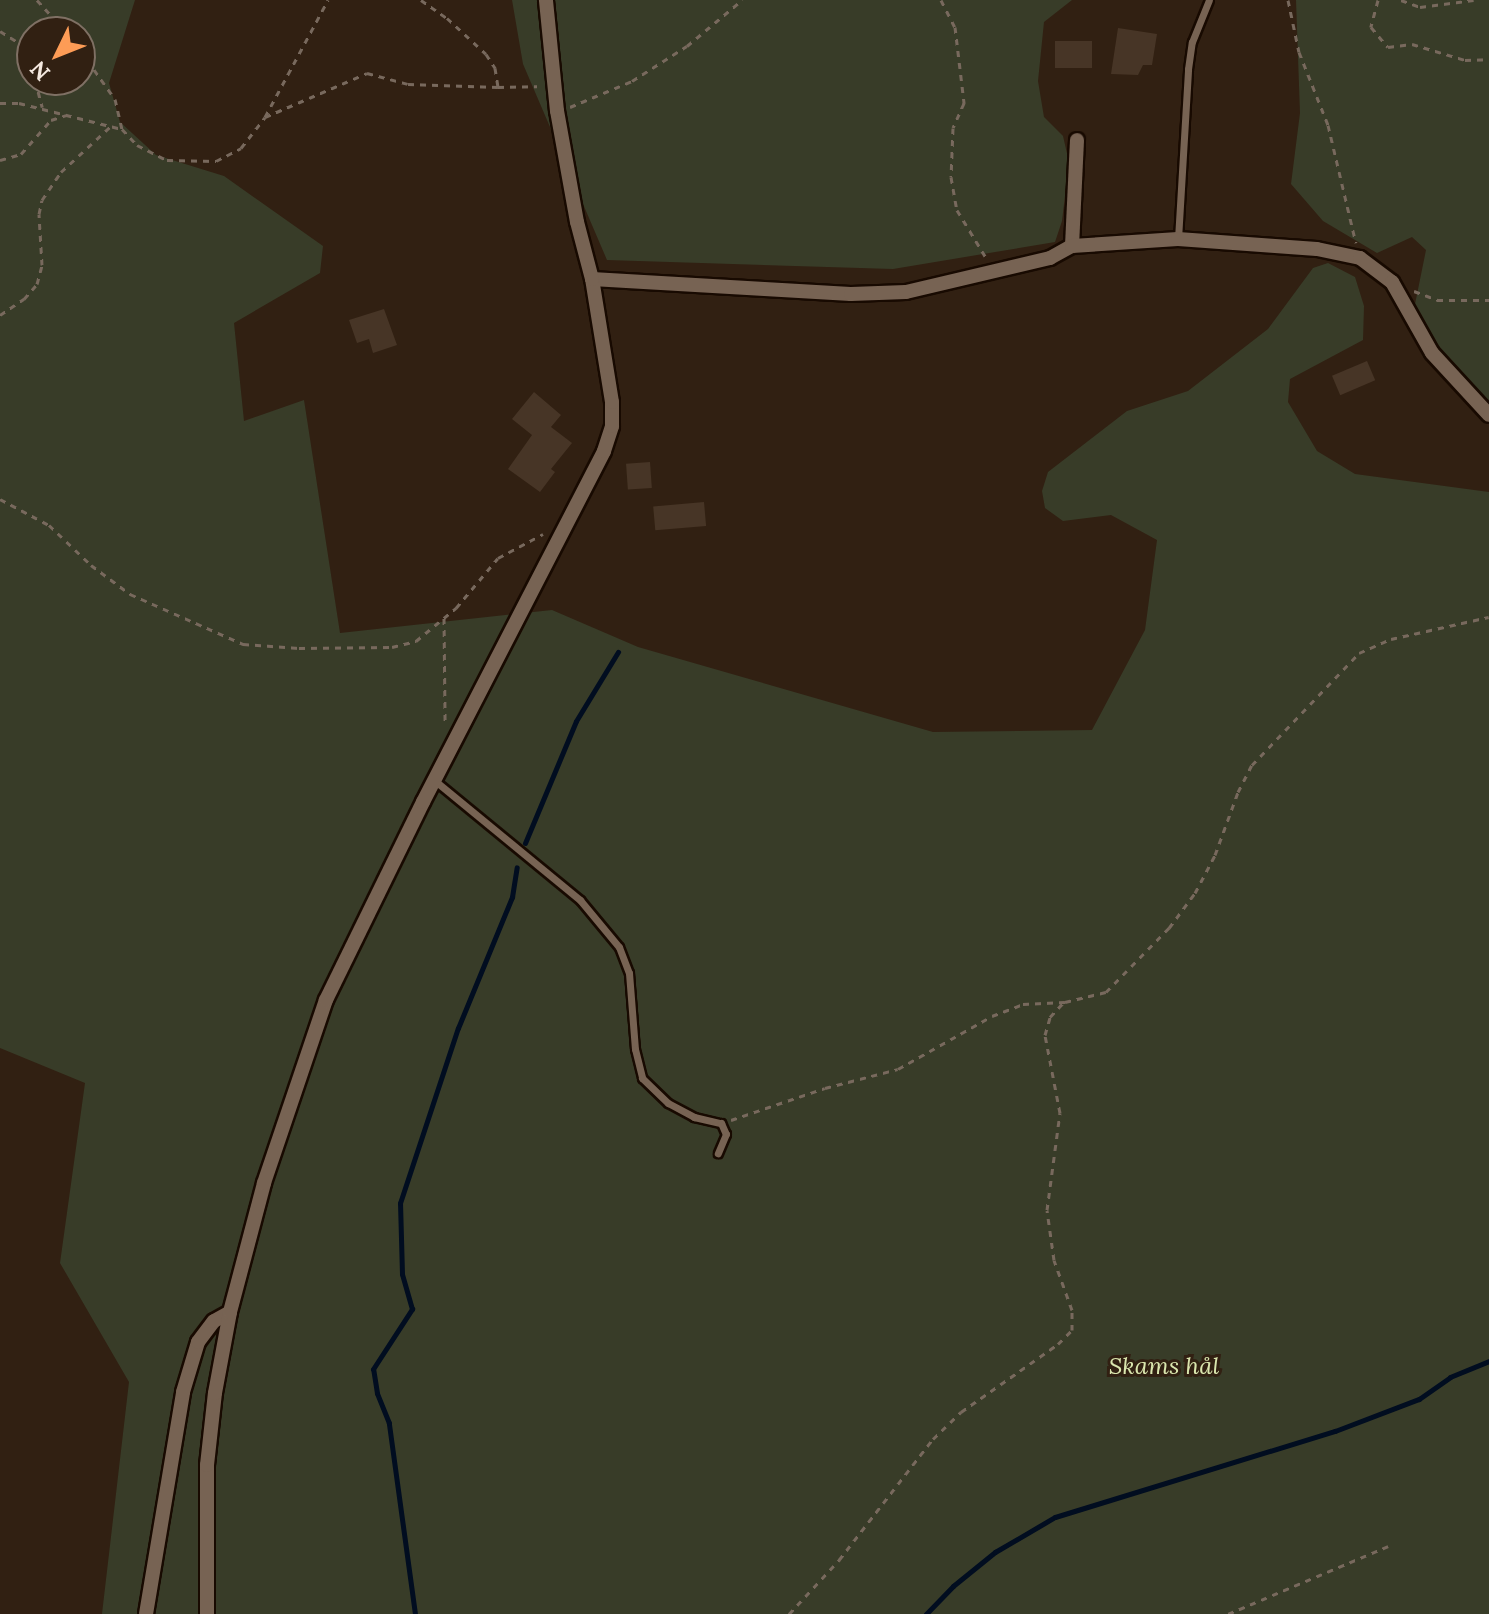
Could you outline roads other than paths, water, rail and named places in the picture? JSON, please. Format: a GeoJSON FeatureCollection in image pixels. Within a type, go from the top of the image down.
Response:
{"type":"FeatureCollection","features":[{"type":"Feature","properties":{"kind":"street"},"geometry":{"type":"LineString","coordinates":[[207,1614],[207,1465],[215,1393],[230,1312],[264,1183],[326,1000],[434,780],[604,451],[612,426],[612,402],[592,279],[577,222],[557,111],[546,0]]}},
{"type":"Feature","properties":{"kind":"street"},"geometry":{"type":"LineString","coordinates":[[1072,246],[1077,140]]}},
{"type":"Feature","properties":{"kind":"street"},"geometry":{"type":"LineString","coordinates":[[592,279],[851,294],[906,292],[1050,258],[1072,246],[1178,239],[1263,242],[1360,258],[1392,282],[1432,353],[1489,415]]}},
{"type":"Feature","properties":{"kind":"street"},"geometry":{"type":"LineString","coordinates":[[146,1614],[183,1392],[198,1342],[214,1321],[230,1312]]}},
{"type":"Feature","properties":{"kind":"lane"},"geometry":{"type":"LineString","coordinates":[[1178,239],[1188,69],[1192,42],[1209,0]]}},
{"type":"Feature","properties":{"kind":"lane"},"geometry":{"type":"LineString","coordinates":[[434,780],[580,900],[619,947],[629,973],[635,1049],[642,1078],[668,1103],[694,1117],[721,1123],[726,1134],[718,1153]]}},
{"type":"Feature","properties":{"kind":"waterway"},"geometry":{"type":"LineString","coordinates":[[525,843],[576,721],[618,652]]}},
{"type":"Feature","properties":{"kind":"waterway"},"geometry":{"type":"LineString","coordinates":[[415,1614],[389,1423],[377,1393],[373,1369],[412,1309],[402,1274],[400,1203],[458,1028],[512,897],[517,867]]}},
{"type":"Feature","properties":{"kind":"waterway"},"geometry":{"type":"LineString","coordinates":[[926,1614],[953,1586],[995,1552],[1055,1517],[1335,1431],[1419,1399],[1450,1377],[1489,1361]]}},
{"type":"Feature","properties":{"kind":"park label","name":"Skams hål"},"geometry":{"type":"Point","coordinates":[1164,1366]}}]}
